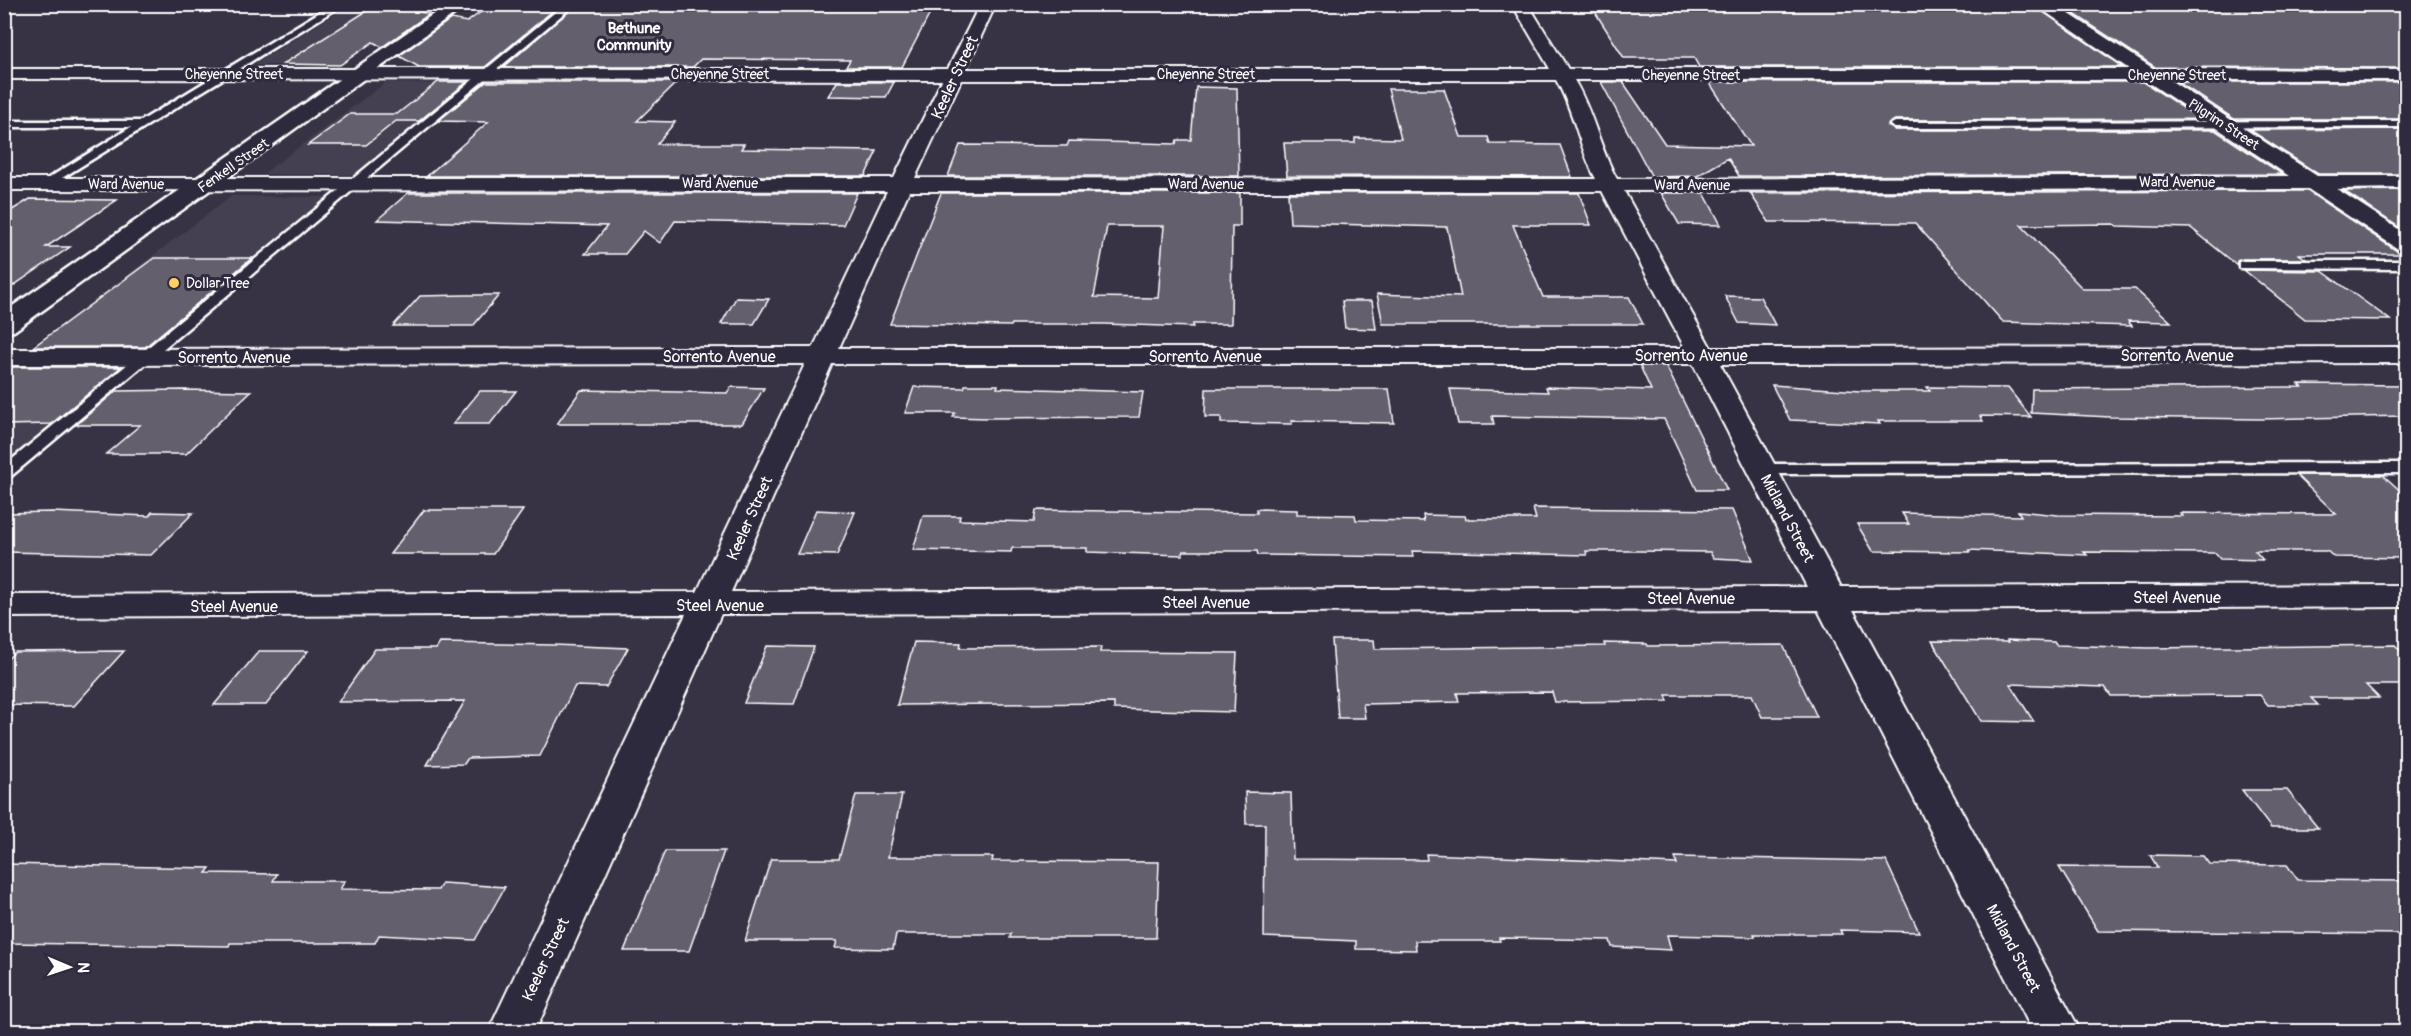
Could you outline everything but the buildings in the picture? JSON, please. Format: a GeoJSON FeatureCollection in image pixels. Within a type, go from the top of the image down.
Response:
{"type":"FeatureCollection","features":[{"type":"Feature","properties":{"kind":"street","name":"Fenkell Street"},"geometry":{"type":"LineString","coordinates":[[4,325],[460,4]]}},
{"type":"Feature","properties":{"kind":"street","name":"Keeler Street"},"geometry":{"type":"LineString","coordinates":[[511,1032],[902,183],[988,4]]}},
{"type":"Feature","properties":{"kind":"street","name":"Midland Street"},"geometry":{"type":"LineString","coordinates":[[1520,4],[1578,102],[1593,154],[1702,355],[2058,1032]]}},
{"type":"Feature","properties":{"kind":"street","name":"Pilgrim Street"},"geometry":{"type":"LineString","coordinates":[[2042,4],[2406,244]]}},
{"type":"Feature","properties":{"kind":"street","name":"Cheyenne Street"},"geometry":{"type":"LineString","coordinates":[[4,74],[2406,75]]}},
{"type":"Feature","properties":{"kind":"street","name":"Ward Avenue"},"geometry":{"type":"LineString","coordinates":[[4,184],[1611,185],[2406,182]]}},
{"type":"Feature","properties":{"kind":"street","name":"Sorrento Avenue"},"geometry":{"type":"LineString","coordinates":[[4,357],[2406,355]]}},
{"type":"Feature","properties":{"kind":"street","name":"Steel Avenue"},"geometry":{"type":"LineString","coordinates":[[4,606],[709,605],[1829,597],[2406,596]]}},
{"type":"Feature","properties":{"kind":"lane"},"geometry":{"type":"LineString","coordinates":[[45,184],[340,4]]}},
{"type":"Feature","properties":{"kind":"lane"},"geometry":{"type":"LineString","coordinates":[[4,474],[359,183],[571,4]]}},
{"type":"Feature","properties":{"kind":"lane"},"geometry":{"type":"LineString","coordinates":[[4,124],[143,124]]}},
{"type":"Feature","properties":{"kind":"lane"},"geometry":{"type":"LineString","coordinates":[[1895,125],[2406,124]]}},
{"type":"Feature","properties":{"kind":"lane"},"geometry":{"type":"LineString","coordinates":[[2243,265],[2406,265]]}},
{"type":"Feature","properties":{"kind":"lane"},"geometry":{"type":"LineString","coordinates":[[1762,469],[2406,468]]}},
{"type":"Feature","properties":{"kind":"shaded area"},"geometry":{"type":"Polygon","coordinates":[[[350,5],[431,5],[342,65],[253,65],[350,5]]]}},
{"type":"Feature","properties":{"kind":"shaded area"},"geometry":{"type":"Polygon","coordinates":[[[385,83],[468,84],[358,175],[263,174],[385,83]]]}},
{"type":"Feature","properties":{"kind":"shaded area"},"geometry":{"type":"Polygon","coordinates":[[[232,196],[334,197],[159,343],[37,343],[232,196]]]}},
{"type":"Feature","properties":{"kind":"shaded area"},"geometry":{"type":"Polygon","coordinates":[[[5,378],[107,378],[5,462],[5,378]]]}},
{"type":"Feature","properties":{"kind":"place","name":"Dollar Tree"},"geometry":{"type":"Point","coordinates":[174,283]}},
{"type":"Feature","properties":{"kind":"district","name":"Bethune Community"},"geometry":{"type":"Point","coordinates":[634,36]}}]}
